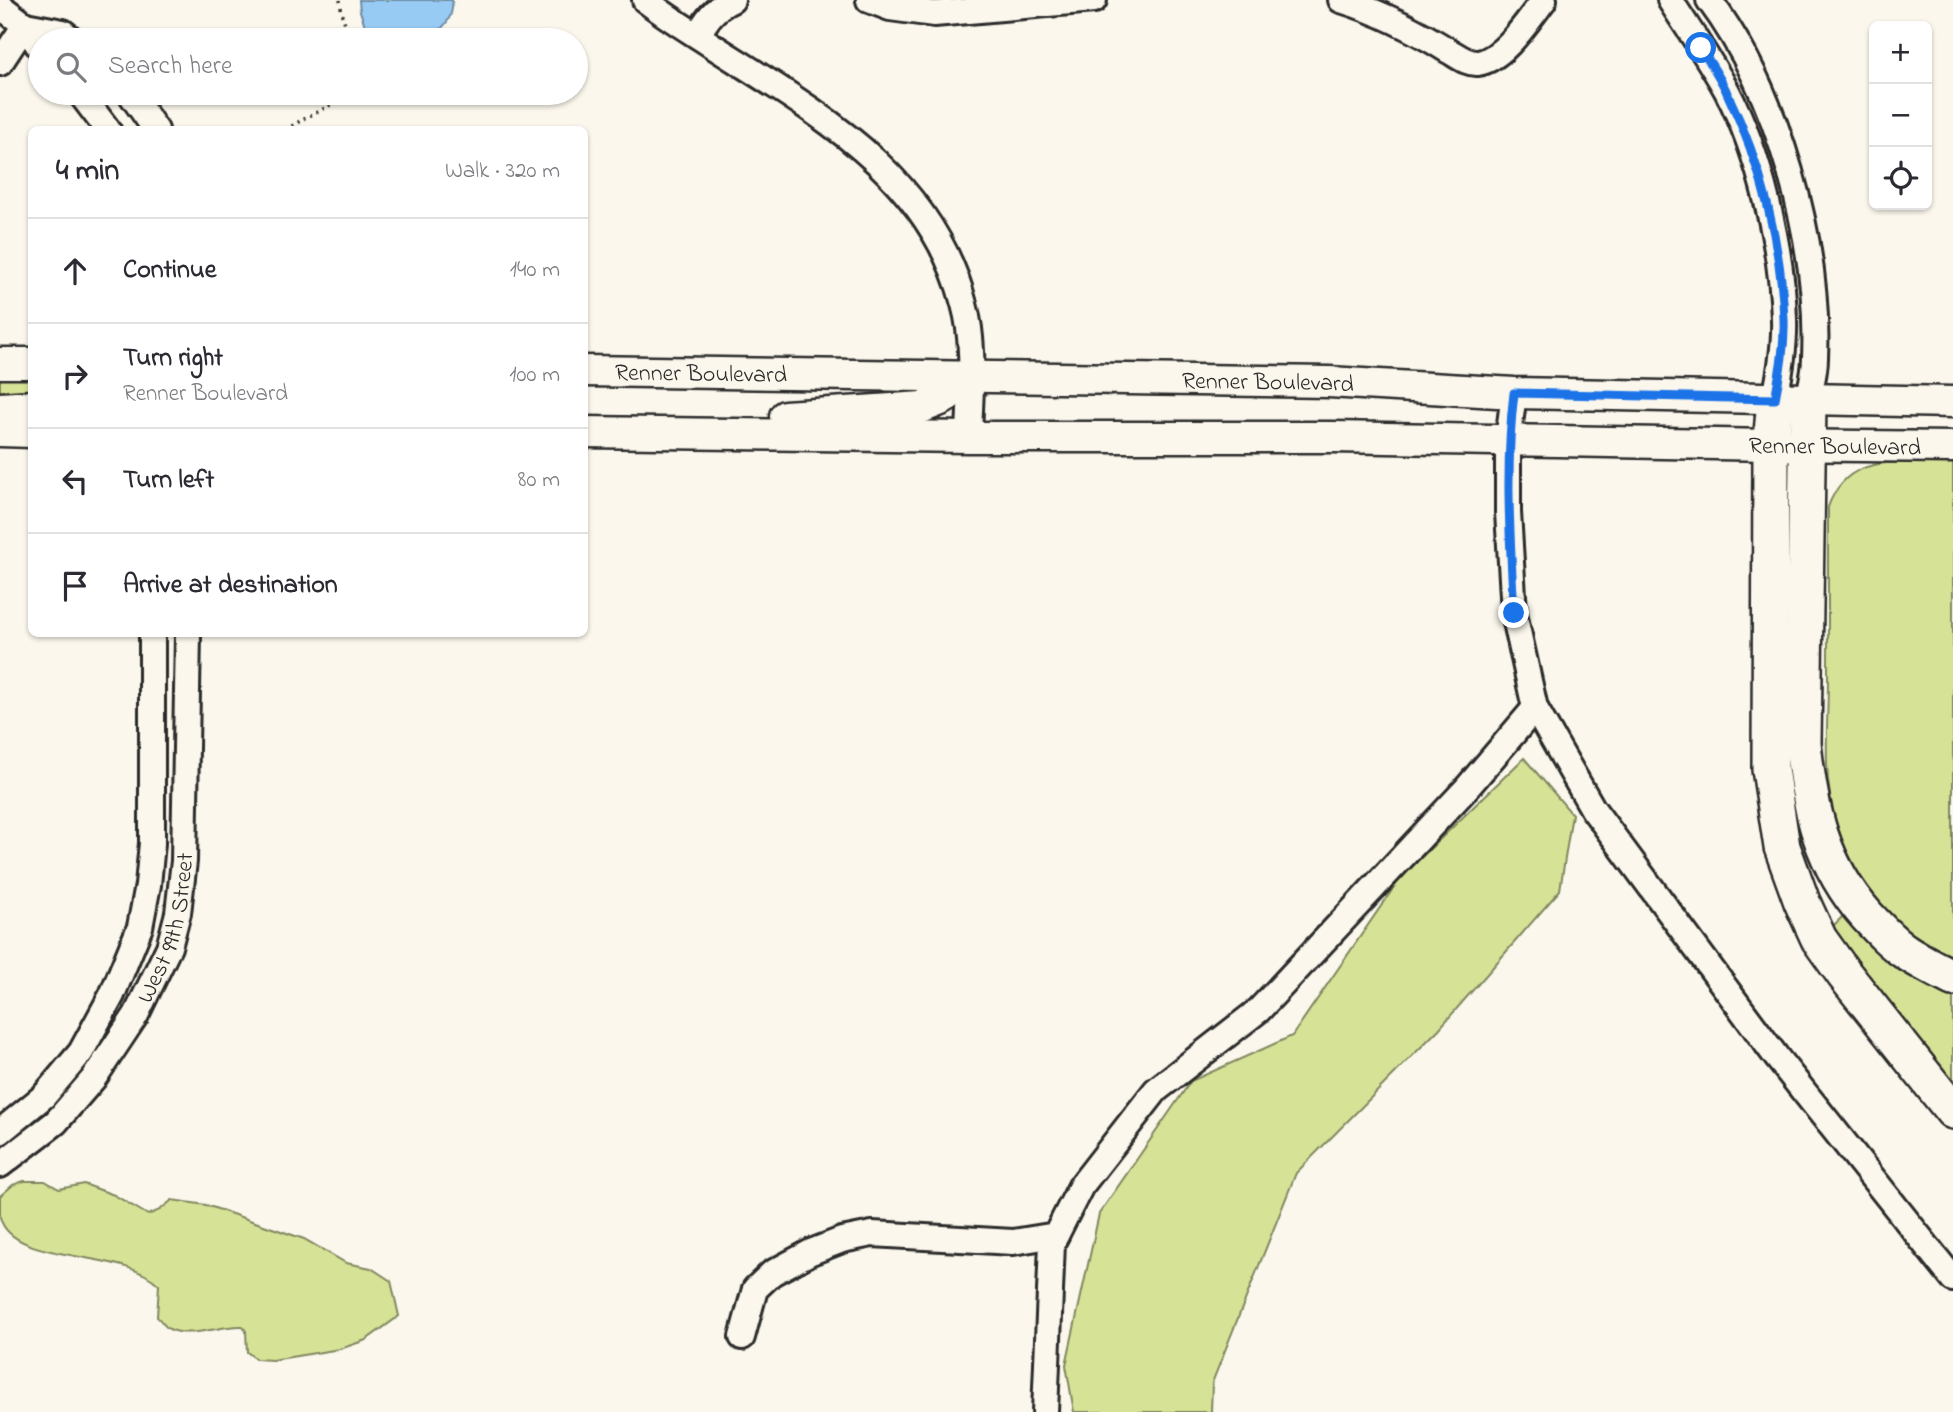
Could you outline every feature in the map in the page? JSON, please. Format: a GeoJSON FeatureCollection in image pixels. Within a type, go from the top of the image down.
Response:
{"type":"FeatureCollection","features":[{"type":"Feature","properties":{"kind":"highway"},"geometry":{"type":"LineString","coordinates":[[1792,400],[1807,445],[1803,743],[1818,830],[1843,886],[1880,931],[1904,951],[1953,978]]}},
{"type":"Feature","properties":{"kind":"highway"},"geometry":{"type":"LineString","coordinates":[[1792,400],[1771,445],[1770,769],[1783,848],[1819,940],[1953,1111]]}},
{"type":"Feature","properties":{"kind":"main road"},"geometry":{"type":"LineString","coordinates":[[0,363],[28,363]]}},
{"type":"Feature","properties":{"kind":"main road","name":"Renner Boulevard"},"geometry":{"type":"LineString","coordinates":[[588,371],[1329,382],[1514,393],[1953,402]]}},
{"type":"Feature","properties":{"kind":"main road"},"geometry":{"type":"LineString","coordinates":[[594,432],[724,418],[855,413],[923,407],[943,399],[970,377]]}},
{"type":"Feature","properties":{"kind":"main road"},"geometry":{"type":"LineString","coordinates":[[0,408],[28,405]]}},
{"type":"Feature","properties":{"kind":"main road"},"geometry":{"type":"LineString","coordinates":[[0,431],[28,432]]}},
{"type":"Feature","properties":{"kind":"main road","name":"Renner Boulevard"},"geometry":{"type":"LineString","coordinates":[[594,432],[969,437],[1333,437],[1953,447]]}},
{"type":"Feature","properties":{"kind":"street"},"geometry":{"type":"LineString","coordinates":[[645,0],[672,21],[828,120],[877,160],[920,212],[950,260],[965,306],[970,343],[969,437]]}},
{"type":"Feature","properties":{"kind":"street"},"geometry":{"type":"LineString","coordinates":[[698,36],[707,18],[721,5],[732,0]]}},
{"type":"Feature","properties":{"kind":"street"},"geometry":{"type":"LineString","coordinates":[[869,0],[890,8],[934,14],[1094,0]]}},
{"type":"Feature","properties":{"kind":"street"},"geometry":{"type":"LineString","coordinates":[[1341,0],[1371,9],[1422,34],[1466,62],[1477,63],[1500,52],[1544,0]]}},
{"type":"Feature","properties":{"kind":"street"},"geometry":{"type":"LineString","coordinates":[[1670,0],[1728,93],[1755,160],[1781,279],[1783,358],[1792,400]]}},
{"type":"Feature","properties":{"kind":"street"},"geometry":{"type":"LineString","coordinates":[[1709,0],[1721,16],[1758,83],[1785,154],[1801,213],[1812,276],[1815,359],[1792,400]]}},
{"type":"Feature","properties":{"kind":"street"},"geometry":{"type":"LineString","coordinates":[[0,6],[28,30]]}},
{"type":"Feature","properties":{"kind":"street"},"geometry":{"type":"LineString","coordinates":[[25,25],[41,28]]}},
{"type":"Feature","properties":{"kind":"street"},"geometry":{"type":"LineString","coordinates":[[0,63],[25,25]]}},
{"type":"Feature","properties":{"kind":"street"},"geometry":{"type":"LineString","coordinates":[[89,105],[105,126]]}},
{"type":"Feature","properties":{"kind":"street"},"geometry":{"type":"LineString","coordinates":[[138,105],[153,126]]}},
{"type":"Feature","properties":{"kind":"street"},"geometry":{"type":"LineString","coordinates":[[1514,393],[1508,440],[1508,512],[1514,613],[1535,708],[1593,809],[1779,1059],[1953,1279]]}},
{"type":"Feature","properties":{"kind":"street","name":"West 99th Street"},"geometry":{"type":"LineString","coordinates":[[0,1132],[44,1096],[81,1052],[113,995],[140,928],[152,843],[152,637]]}},
{"type":"Feature","properties":{"kind":"street","name":"West 99th Street"},"geometry":{"type":"LineString","coordinates":[[0,1165],[56,1122],[83,1092],[131,1023],[169,947],[178,913],[184,861],[188,637]]}},
{"type":"Feature","properties":{"kind":"street"},"geometry":{"type":"LineString","coordinates":[[1045,1412],[1052,1243],[1081,1186],[1156,1090],[1259,1010],[1466,789],[1535,708]]}},
{"type":"Feature","properties":{"kind":"street"},"geometry":{"type":"LineString","coordinates":[[742,1337],[755,1289],[772,1273],[811,1252],[842,1240],[872,1234],[1013,1241],[1056,1235]]}},
{"type":"Feature","properties":{"kind":"path"},"geometry":{"type":"LineString","coordinates":[[340,0],[347,28]]}},
{"type":"Feature","properties":{"kind":"path"},"geometry":{"type":"LineString","coordinates":[[293,126],[328,105]]}},
{"type":"Feature","properties":{"kind":"green space"},"geometry":{"type":"Polygon","coordinates":[[[0,374],[28,375],[28,397],[0,400],[0,374]]]}},
{"type":"Feature","properties":{"kind":"green space"},"geometry":{"type":"Polygon","coordinates":[[[1953,461],[1953,959],[1902,926],[1880,904],[1862,879],[1837,824],[1827,763],[1828,507],[1844,480],[1855,472],[1879,464],[1953,461]]]}},
{"type":"Feature","properties":{"kind":"green space"},"geometry":{"type":"Polygon","coordinates":[[[1524,758],[1572,814],[1560,890],[1439,1029],[1296,1173],[1212,1383],[1211,1412],[1074,1412],[1066,1365],[1099,1214],[1191,1081],[1292,1036],[1401,877],[1524,758]]]}},
{"type":"Feature","properties":{"kind":"green space"},"geometry":{"type":"Polygon","coordinates":[[[1844,915],[1884,954],[1953,991],[1953,1102],[1825,934],[1844,915]]]}},
{"type":"Feature","properties":{"kind":"green space"},"geometry":{"type":"Polygon","coordinates":[[[24,1181],[45,1181],[59,1189],[84,1184],[114,1195],[148,1215],[160,1210],[172,1200],[206,1205],[304,1239],[346,1263],[371,1268],[391,1281],[399,1316],[366,1340],[340,1349],[272,1360],[256,1359],[247,1352],[246,1331],[242,1326],[187,1333],[169,1329],[157,1317],[159,1285],[142,1273],[46,1250],[24,1243],[9,1232],[0,1217],[0,1196],[13,1185],[24,1181]]]}},
{"type":"Feature","properties":{"kind":"water"},"geometry":{"type":"Polygon","coordinates":[[[359,0],[452,0],[451,13],[442,28],[366,28],[359,0]]]}},
{"type":"Feature","properties":{"kind":"route"},"geometry":{"type":"LineString","coordinates":[[1514,613],[1508,512],[1508,440],[1514,393],[1775,399],[1783,358],[1784,320],[1781,279],[1771,224],[1755,160],[1728,93],[1701,48]]}}]}
